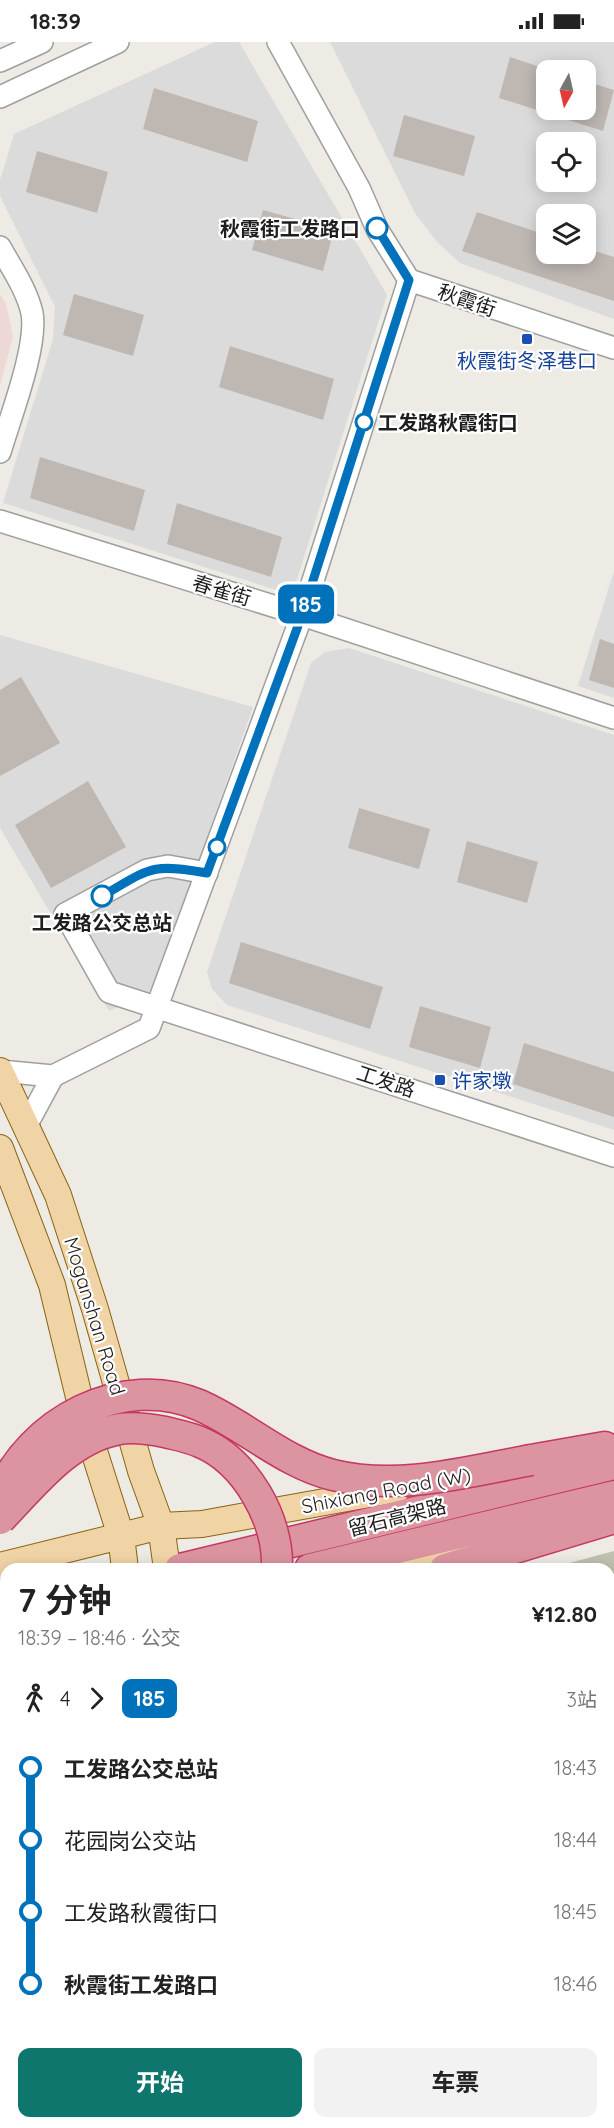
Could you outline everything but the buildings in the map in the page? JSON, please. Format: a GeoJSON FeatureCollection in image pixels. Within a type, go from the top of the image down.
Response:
{"type":"FeatureCollection","features":[{"type":"Feature","properties":{"kind":"highway"},"geometry":{"type":"LineString","coordinates":[[0,1496],[16,1466],[54,1426],[76,1413],[111,1400],[140,1395],[198,1405],[301,1462],[331,1475],[384,1483],[430,1478],[614,1446]]}},
{"type":"Feature","properties":{"kind":"highway"},"geometry":{"type":"LineString","coordinates":[[0,1519],[48,1468],[81,1444],[115,1430],[151,1429],[202,1442],[218,1452],[251,1486],[266,1512],[274,1539],[276,1563]]}},
{"type":"Feature","properties":{"kind":"highway","name":"留石高架路"},"geometry":{"type":"LineString","coordinates":[[205,1563],[614,1466]]}},
{"type":"Feature","properties":{"kind":"highway","name":"留石高架路"},"geometry":{"type":"LineString","coordinates":[[335,1563],[614,1496]]}},
{"type":"Feature","properties":{"kind":"highway"},"geometry":{"type":"LineString","coordinates":[[464,1563],[614,1517]]}},
{"type":"Feature","properties":{"kind":"main road","name":"Moganshan Road"},"geometry":{"type":"LineString","coordinates":[[0,1071],[58,1195],[141,1471],[161,1526],[166,1563]]}},
{"type":"Feature","properties":{"kind":"main road","name":"Moganshan Road"},"geometry":{"type":"LineString","coordinates":[[0,1148],[52,1285],[86,1426],[121,1536],[123,1563]]}},
{"type":"Feature","properties":{"kind":"main road","name":"Shixiang Road (W)"},"geometry":{"type":"LineString","coordinates":[[12,1563],[161,1526],[202,1524],[452,1479],[614,1439]]}},
{"type":"Feature","properties":{"kind":"main road"},"geometry":{"type":"LineString","coordinates":[[285,1563],[479,1509],[614,1466]]}},
{"type":"Feature","properties":{"kind":"main road"},"geometry":{"type":"LineString","coordinates":[[222,1563],[479,1509],[614,1486]]}},
{"type":"Feature","properties":{"kind":"main road"},"geometry":{"type":"LineString","coordinates":[[432,1563],[614,1517]]}},
{"type":"Feature","properties":{"kind":"street"},"geometry":{"type":"LineString","coordinates":[[0,61],[42,42]]}},
{"type":"Feature","properties":{"kind":"street"},"geometry":{"type":"LineString","coordinates":[[0,97],[118,42]]}},
{"type":"Feature","properties":{"kind":"street"},"geometry":{"type":"LineString","coordinates":[[0,1071],[53,1076],[149,1028],[302,615],[409,280],[377,229],[359,189],[278,42]]}},
{"type":"Feature","properties":{"kind":"street"},"geometry":{"type":"LineString","coordinates":[[0,247],[21,286],[32,313],[33,339],[0,452]]}},
{"type":"Feature","properties":{"kind":"street","name":"秋霞街"},"geometry":{"type":"LineString","coordinates":[[409,280],[614,348]]}},
{"type":"Feature","properties":{"kind":"street","name":"春雀街"},"geometry":{"type":"LineString","coordinates":[[0,521],[302,615],[614,718]]}},
{"type":"Feature","properties":{"kind":"street","name":"工发路"},"geometry":{"type":"LineString","coordinates":[[207,873],[168,866],[147,870],[65,914],[109,992],[158,1006],[614,1156]]}},
{"type":"Feature","properties":{"kind":"street"},"geometry":{"type":"LineString","coordinates":[[26,1125],[53,1076]]}},
{"type":"Feature","properties":{"kind":"shaded area"},"geometry":{"type":"Polygon","coordinates":[[[215,42],[239,42],[387,295],[292,595],[3,503],[53,339],[55,307],[0,196],[0,180],[14,134],[215,42]]]}},
{"type":"Feature","properties":{"kind":"shaded area"},"geometry":{"type":"Polygon","coordinates":[[[330,42],[614,42],[614,319],[460,263],[437,242],[415,213],[330,42]]]}},
{"type":"Feature","properties":{"kind":"shaded area"},"geometry":{"type":"Polygon","coordinates":[[[0,294],[6,304],[13,336],[0,386],[0,294]]]}},
{"type":"Feature","properties":{"kind":"shaded area"},"geometry":{"type":"Polygon","coordinates":[[[614,571],[614,698],[578,686],[614,571]]]}},
{"type":"Feature","properties":{"kind":"shaded area"},"geometry":{"type":"Polygon","coordinates":[[[0,635],[253,707],[158,976],[148,993],[109,1011],[0,828],[0,635]]]}},
{"type":"Feature","properties":{"kind":"shaded area"},"geometry":{"type":"Polygon","coordinates":[[[349,648],[614,735],[614,1130],[227,1005],[212,989],[207,972],[311,663],[325,652],[349,648]]]}},
{"type":"Feature","properties":{"kind":"shaded area"},"geometry":{"type":"Polygon","coordinates":[[[614,1551],[614,1563],[569,1563],[614,1551]]]}},
{"type":"Feature","properties":{"kind":"bus line","name":"185"},"geometry":{"type":"LineString","coordinates":[[102,896],[147,870],[168,866],[207,873],[302,615],[409,280],[377,228]]}},
{"type":"Feature","properties":{"kind":"place","name":"秋霞街工发路口"},"geometry":{"type":"Point","coordinates":[377,228]}},
{"type":"Feature","properties":{"kind":"place","name":"秋霞街冬泽巷口"},"geometry":{"type":"Point","coordinates":[527,339]}},
{"type":"Feature","properties":{"kind":"place","name":"工发路秋霞街口"},"geometry":{"type":"Point","coordinates":[364,422]}},
{"type":"Feature","properties":{"kind":"place","name":"工发路公交总站"},"geometry":{"type":"Point","coordinates":[102,896]}},
{"type":"Feature","properties":{"kind":"place","name":"许家墩"},"geometry":{"type":"Point","coordinates":[440,1080]}}]}
